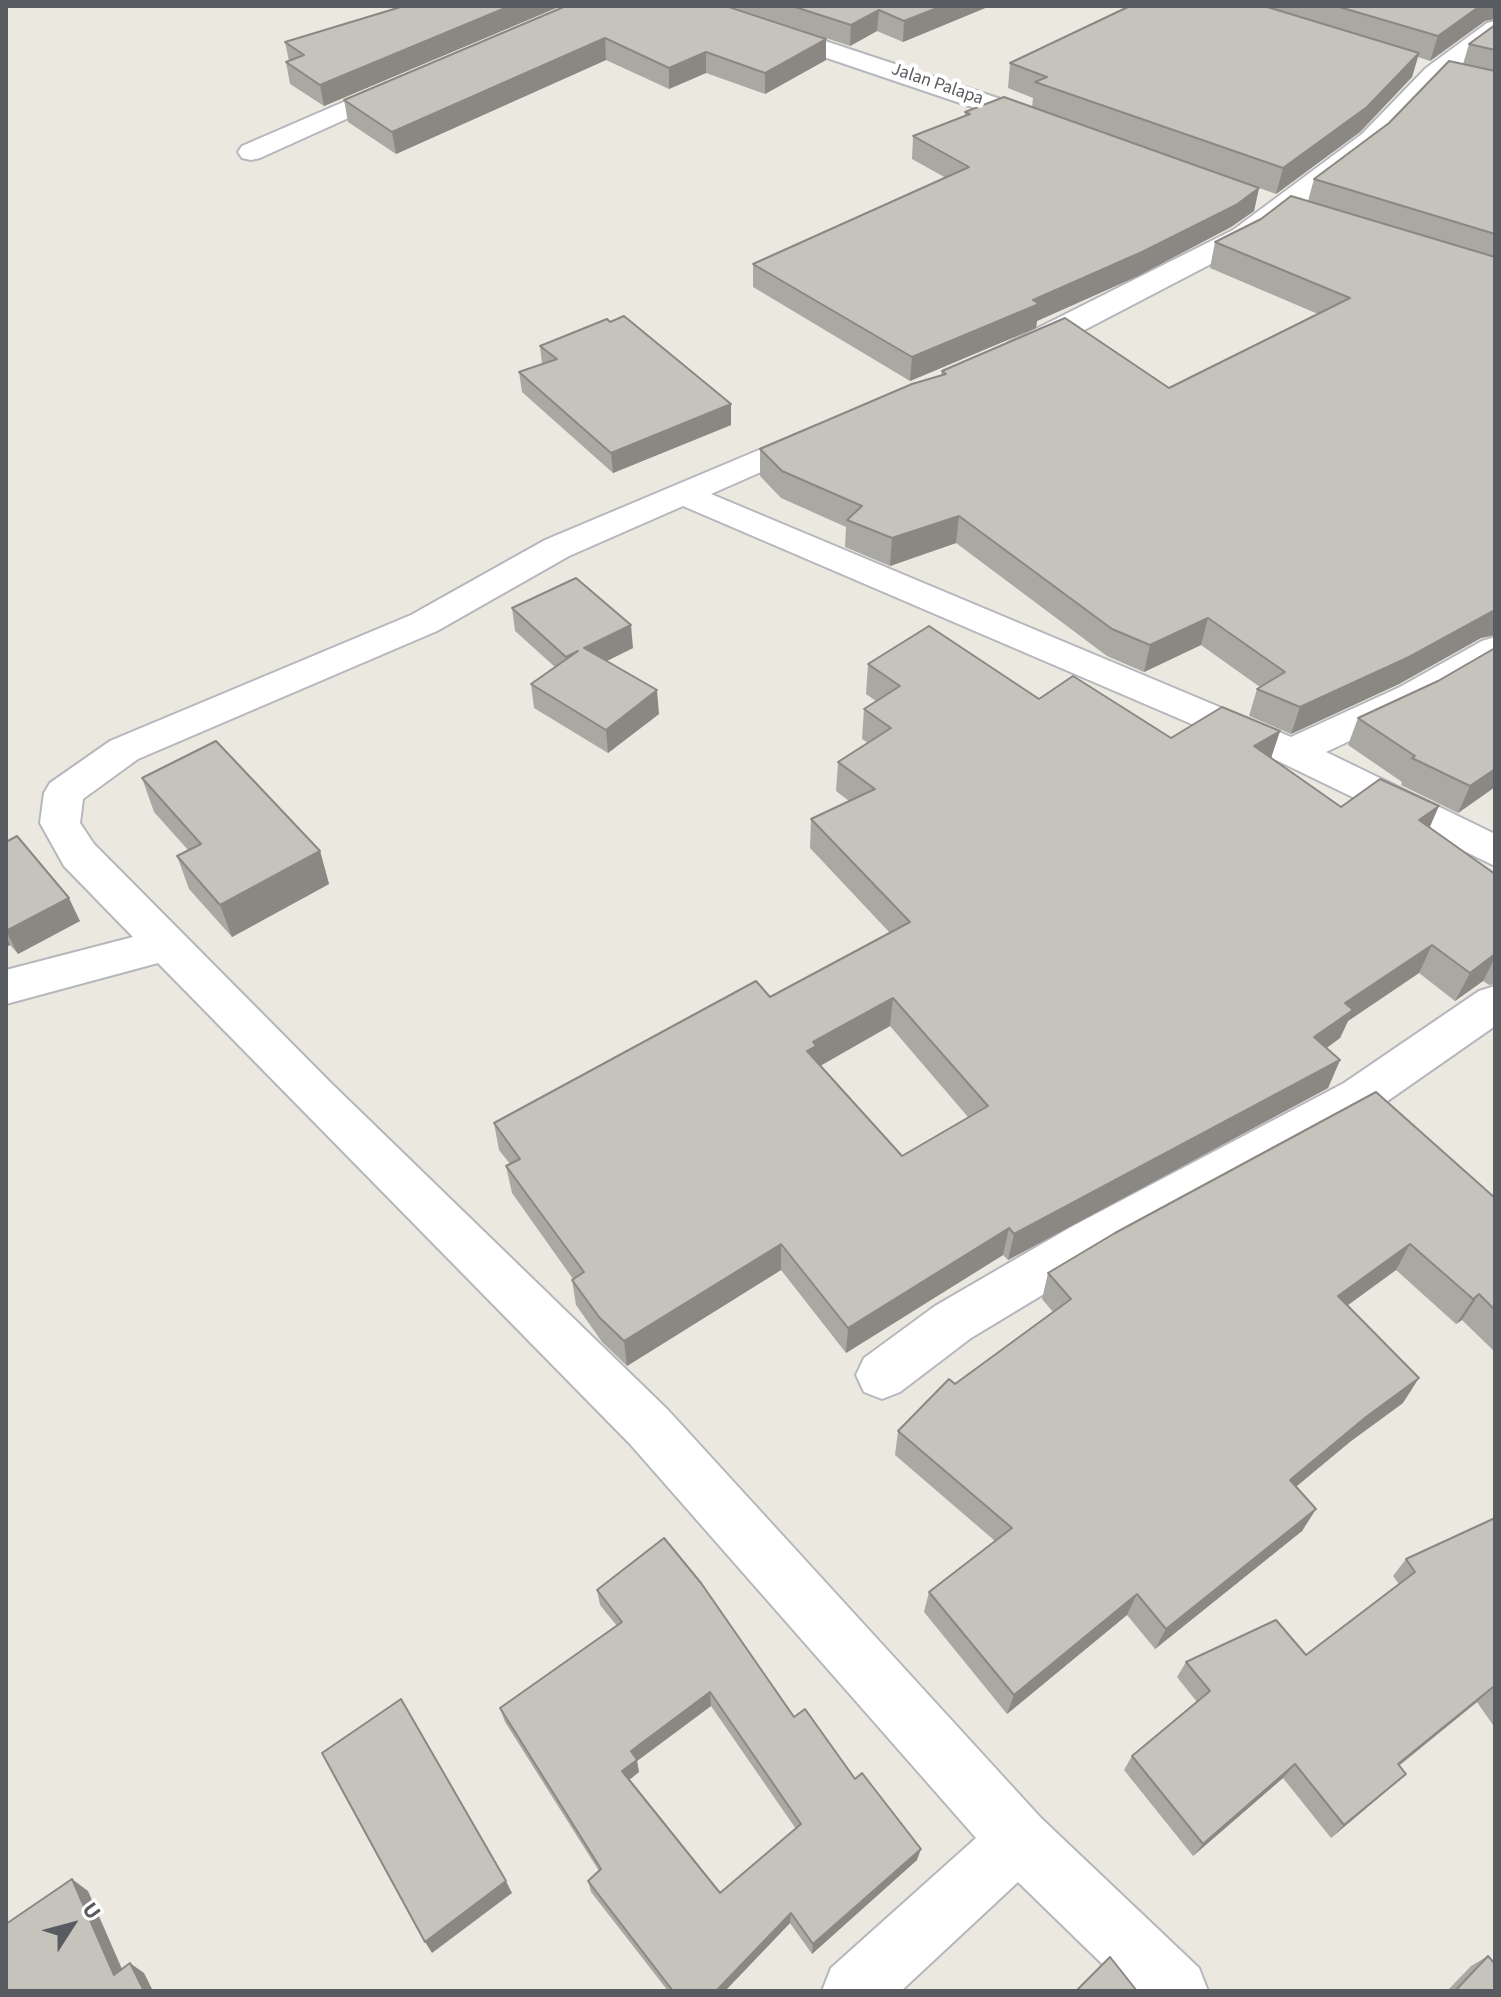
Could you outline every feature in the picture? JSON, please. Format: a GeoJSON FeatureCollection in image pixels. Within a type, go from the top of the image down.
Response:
{"type":"FeatureCollection","features":[{"type":"Feature","properties":{"kind":"street","name":"Jalan Palapa"},"geometry":{"type":"LineString","coordinates":[[696,6],[1074,133]]}},
{"type":"Feature","properties":{"kind":"street"},"geometry":{"type":"LineString","coordinates":[[977,366],[1058,332],[1243,236],[1371,140],[1435,73],[1495,28]]}},
{"type":"Feature","properties":{"kind":"street"},"geometry":{"type":"LineString","coordinates":[[1406,64],[1465,80]]}},
{"type":"Feature","properties":{"kind":"street"},"geometry":{"type":"LineString","coordinates":[[251,152],[423,76]]}},
{"type":"Feature","properties":{"kind":"street"},"geometry":{"type":"LineString","coordinates":[[854,419],[557,548],[424,623],[124,750],[64,793],[60,823],[79,855],[316,1097],[649,1427],[1019,1840],[1176,1991]]}},
{"type":"Feature","properties":{"kind":"street"},"geometry":{"type":"LineString","coordinates":[[684,494],[1292,752],[1495,851]]}},
{"type":"Feature","properties":{"kind":"street"},"geometry":{"type":"LineString","coordinates":[[1292,752],[1413,696],[1495,649]]}},
{"type":"Feature","properties":{"kind":"street"},"geometry":{"type":"LineString","coordinates":[[6,987],[167,944]]}},
{"type":"Feature","properties":{"kind":"street"},"geometry":{"type":"LineString","coordinates":[[882,1375],[953,1322],[1088,1242],[1360,1096],[1495,1003]]}},
{"type":"Feature","properties":{"kind":"street"},"geometry":{"type":"LineString","coordinates":[[854,1991],[1019,1840]]}},
{"type":"Feature","properties":{"kind":"building"},"geometry":{"type":"Polygon","coordinates":[[[404,6],[510,6],[320,85],[286,62],[304,55],[285,42],[404,6]]]}},
{"type":"Feature","properties":{"kind":"building"},"geometry":{"type":"Polygon","coordinates":[[[566,6],[726,6],[826,39],[765,73],[706,52],[669,68],[605,38],[392,132],[344,100],[566,6]]]}},
{"type":"Feature","properties":{"kind":"building"},"geometry":{"type":"Polygon","coordinates":[[[792,6],[942,6],[904,21],[879,10],[851,25],[792,6]]]}},
{"type":"Feature","properties":{"kind":"building"},"geometry":{"type":"Polygon","coordinates":[[[1130,6],[1264,6],[1419,53],[1367,107],[1283,168],[1035,82],[1047,77],[1010,63],[1130,6]]]}},
{"type":"Feature","properties":{"kind":"building"},"geometry":{"type":"Polygon","coordinates":[[[1336,6],[1480,6],[1438,36],[1336,6]]]}},
{"type":"Feature","properties":{"kind":"building"},"geometry":{"type":"Polygon","coordinates":[[[1495,25],[1495,50],[1469,44],[1495,25]]]}},
{"type":"Feature","properties":{"kind":"building"},"geometry":{"type":"Polygon","coordinates":[[[1449,61],[1495,71],[1495,234],[1314,179],[1389,123],[1449,61]]]}},
{"type":"Feature","properties":{"kind":"building"},"geometry":{"type":"Polygon","coordinates":[[[1004,97],[1259,188],[1236,205],[1142,252],[1033,300],[1039,304],[912,357],[753,264],[969,167],[913,136],[1004,97]]]}},
{"type":"Feature","properties":{"kind":"building"},"geometry":{"type":"Polygon","coordinates":[[[1291,196],[1495,257],[1495,610],[1409,657],[1300,707],[1257,689],[1285,672],[1208,618],[1150,645],[1112,629],[959,516],[892,538],[847,520],[862,506],[782,471],[760,449],[912,384],[946,374],[942,371],[1065,318],[1169,388],[1350,298],[1215,242],[1261,219],[1291,196]]]}},
{"type":"Feature","properties":{"kind":"building"},"geometry":{"type":"Polygon","coordinates":[[[624,316],[731,404],[611,453],[519,372],[557,359],[540,346],[607,319],[610,322],[624,316]]]}},
{"type":"Feature","properties":{"kind":"building"},"geometry":{"type":"Polygon","coordinates":[[[576,578],[631,625],[584,648],[657,690],[606,730],[531,684],[578,651],[566,657],[512,608],[576,578]]]}},
{"type":"Feature","properties":{"kind":"building"},"geometry":{"type":"Polygon","coordinates":[[[929,626],[1039,699],[1073,676],[1171,738],[1222,707],[1280,731],[1254,746],[1341,807],[1380,779],[1439,806],[1419,820],[1495,874],[1495,954],[1470,973],[1432,945],[1345,1003],[1353,1010],[1314,1037],[1340,1060],[1014,1234],[1009,1228],[848,1328],[781,1244],[624,1341],[599,1317],[572,1280],[584,1272],[506,1166],[520,1159],[494,1123],[756,981],[770,997],[910,922],[811,819],[875,789],[838,762],[891,728],[864,709],[900,686],[868,664],[929,626]],[[893,998],[813,1042],[816,1046],[807,1051],[902,1156],[988,1106],[893,998]]]}},
{"type":"Feature","properties":{"kind":"building"},"geometry":{"type":"Polygon","coordinates":[[[1495,648],[1495,769],[1470,786],[1412,758],[1415,756],[1358,718],[1438,681],[1495,648]]]}},
{"type":"Feature","properties":{"kind":"building"},"geometry":{"type":"Polygon","coordinates":[[[216,741],[320,851],[220,905],[177,856],[201,844],[142,778],[216,741]]]}},
{"type":"Feature","properties":{"kind":"building"},"geometry":{"type":"Polygon","coordinates":[[[17,836],[69,898],[6,931],[6,842],[17,836]]]}},
{"type":"Feature","properties":{"kind":"building"},"geometry":{"type":"Polygon","coordinates":[[[1376,1092],[1495,1198],[1495,1310],[1479,1294],[1473,1299],[1410,1244],[1338,1296],[1419,1378],[1290,1480],[1316,1509],[1166,1629],[1137,1594],[1014,1695],[929,1592],[1012,1528],[898,1431],[949,1379],[955,1384],[1071,1299],[1048,1273],[1115,1233],[1376,1092]]]}},
{"type":"Feature","properties":{"kind":"building"},"geometry":{"type":"Polygon","coordinates":[[[1495,1518],[1495,1690],[1493,1687],[1398,1764],[1406,1774],[1344,1825],[1295,1764],[1203,1844],[1132,1756],[1210,1691],[1186,1662],[1276,1620],[1306,1655],[1415,1572],[1406,1559],[1495,1518]]]}},
{"type":"Feature","properties":{"kind":"building"},"geometry":{"type":"Polygon","coordinates":[[[664,1538],[701,1583],[794,1717],[805,1709],[855,1779],[862,1773],[921,1849],[813,1944],[791,1913],[716,1991],[673,1991],[588,1881],[601,1869],[500,1708],[622,1622],[597,1590],[664,1538]],[[710,1692],[631,1751],[637,1760],[622,1771],[720,1893],[801,1824],[710,1692]]]}},
{"type":"Feature","properties":{"kind":"building"},"geometry":{"type":"Polygon","coordinates":[[[401,1699],[506,1881],[425,1942],[322,1753],[401,1699]]]}},
{"type":"Feature","properties":{"kind":"building"},"geometry":{"type":"Polygon","coordinates":[[[72,1879],[114,1975],[130,1963],[144,1991],[6,1991],[6,1924],[72,1879]]]}},
{"type":"Feature","properties":{"kind":"building"},"geometry":{"type":"Polygon","coordinates":[[[1488,1956],[1495,1964],[1495,1991],[1455,1991],[1488,1956]]]}},
{"type":"Feature","properties":{"kind":"building"},"geometry":{"type":"Polygon","coordinates":[[[1110,1957],[1137,1991],[1076,1991],[1110,1957]]]}}]}
